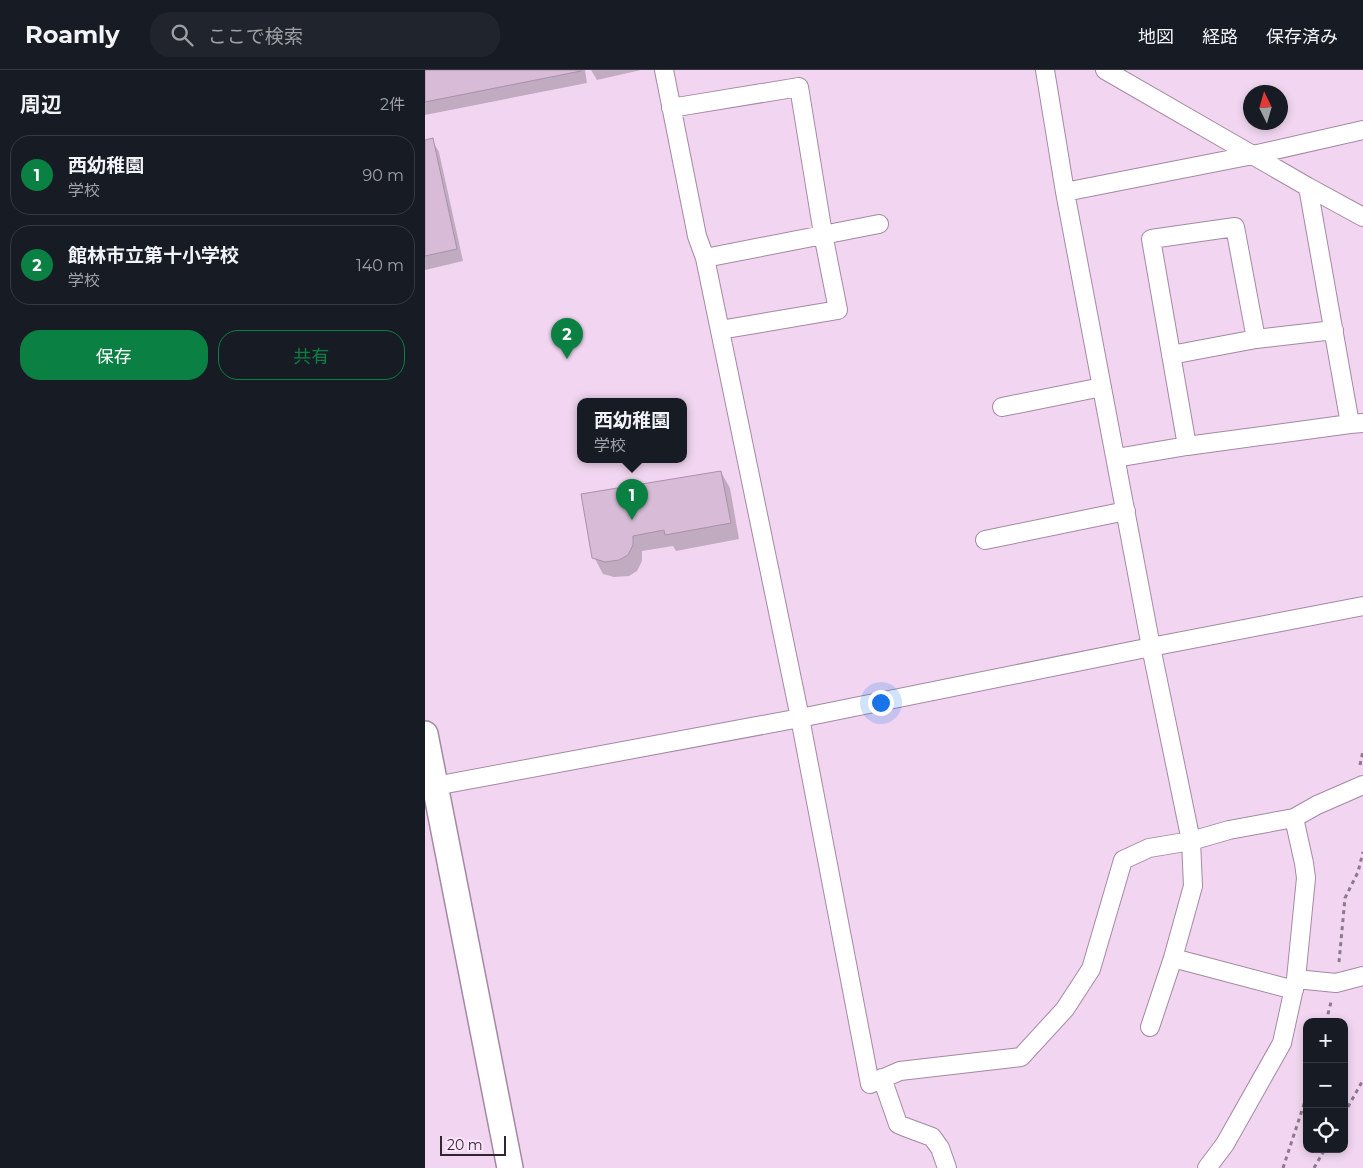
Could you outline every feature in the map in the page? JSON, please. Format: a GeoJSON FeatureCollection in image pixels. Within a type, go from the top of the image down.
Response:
{"type":"FeatureCollection","features":[{"type":"Feature","properties":{"kind":"street"},"geometry":{"type":"LineString","coordinates":[[664,70],[697,236],[705,258],[800,718],[870,1084],[900,1071],[1021,1057],[1065,1009],[1091,969],[1123,860],[1149,848],[1191,841],[1229,830],[1294,818],[1317,805],[1363,785]]}},
{"type":"Feature","properties":{"kind":"street"},"geometry":{"type":"LineString","coordinates":[[1045,70],[1065,192],[1151,647],[1191,841],[1193,886],[1173,958],[1150,1027]]}},
{"type":"Feature","properties":{"kind":"street"},"geometry":{"type":"LineString","coordinates":[[1105,70],[1308,187],[1363,216]]}},
{"type":"Feature","properties":{"kind":"street"},"geometry":{"type":"LineString","coordinates":[[671,108],[799,87],[823,234],[838,310],[720,330]]}},
{"type":"Feature","properties":{"kind":"street"},"geometry":{"type":"LineString","coordinates":[[1065,192],[1253,155],[1363,130]]}},
{"type":"Feature","properties":{"kind":"street"},"geometry":{"type":"LineString","coordinates":[[1116,458],[1187,446],[1357,424],[1334,330],[1308,187]]}},
{"type":"Feature","properties":{"kind":"street"},"geometry":{"type":"LineString","coordinates":[[705,258],[879,224]]}},
{"type":"Feature","properties":{"kind":"street"},"geometry":{"type":"LineString","coordinates":[[1187,446],[1151,240],[1235,227],[1256,339]]}},
{"type":"Feature","properties":{"kind":"street"},"geometry":{"type":"LineString","coordinates":[[1171,355],[1256,339],[1334,330]]}},
{"type":"Feature","properties":{"kind":"street"},"geometry":{"type":"LineString","coordinates":[[1002,407],[1102,387]]}},
{"type":"Feature","properties":{"kind":"street"},"geometry":{"type":"LineString","coordinates":[[985,540],[1126,511]]}},
{"type":"Feature","properties":{"kind":"street"},"geometry":{"type":"LineString","coordinates":[[430,787],[800,718],[1363,606]]}},
{"type":"Feature","properties":{"kind":"street"},"geometry":{"type":"LineString","coordinates":[[425,734],[430,787],[510,1168]]}},
{"type":"Feature","properties":{"kind":"street"},"geometry":{"type":"LineString","coordinates":[[1207,1168],[1225,1144],[1283,1043],[1295,984],[1306,878],[1294,818]]}},
{"type":"Feature","properties":{"kind":"street"},"geometry":{"type":"LineString","coordinates":[[1173,958],[1295,984],[1336,983],[1363,976]]}},
{"type":"Feature","properties":{"kind":"street"},"geometry":{"type":"LineString","coordinates":[[882,1078],[898,1124],[932,1137],[940,1148],[947,1168]]}},
{"type":"Feature","properties":{"kind":"path"},"geometry":{"type":"LineString","coordinates":[[1327,1018],[1336,983],[1345,898],[1358,872],[1363,852]]}},
{"type":"Feature","properties":{"kind":"path"},"geometry":{"type":"LineString","coordinates":[[1347,1108],[1363,1080]]}},
{"type":"Feature","properties":{"kind":"path"},"geometry":{"type":"LineString","coordinates":[[1283,1168],[1303,1107]]}},
{"type":"Feature","properties":{"kind":"path"},"geometry":{"type":"LineString","coordinates":[[1314,1168],[1323,1153]]}},
{"type":"Feature","properties":{"kind":"building"},"geometry":{"type":"Polygon","coordinates":[[[425,70],[581,70],[581,71],[425,102],[425,70]]]}},
{"type":"Feature","properties":{"kind":"building"},"geometry":{"type":"Polygon","coordinates":[[[433,138],[457,249],[425,256],[425,140],[433,138]]]}},
{"type":"Feature","properties":{"kind":"building"},"geometry":{"type":"Polygon","coordinates":[[[721,471],[731,523],[665,535],[664,530],[633,536],[633,545],[628,555],[619,560],[605,562],[592,558],[581,494],[721,471]]]}},
{"type":"Feature","properties":{"kind":"place","name":"館林市立第十小学校"},"geometry":{"type":"Point","coordinates":[567,359]}},
{"type":"Feature","properties":{"kind":"place","name":"西幼稚園"},"geometry":{"type":"Point","coordinates":[632,520]}}]}
